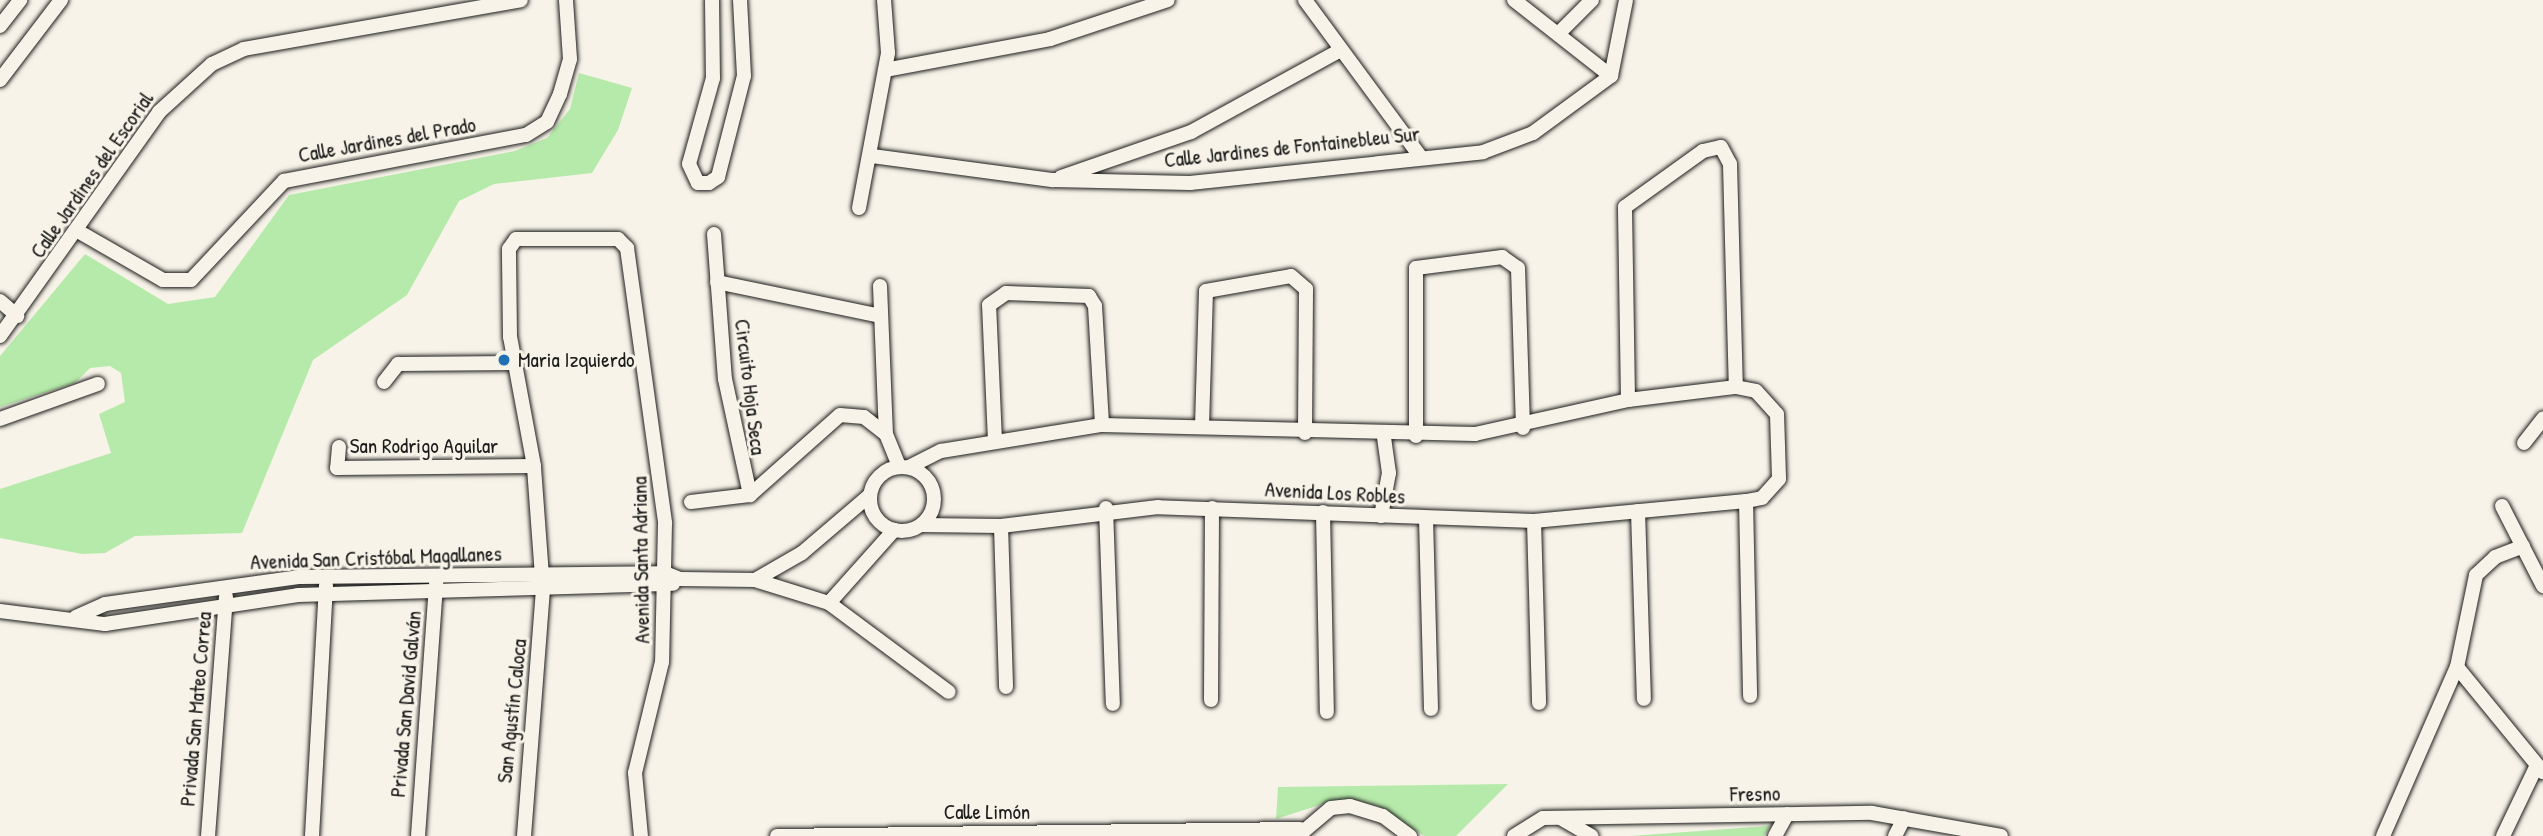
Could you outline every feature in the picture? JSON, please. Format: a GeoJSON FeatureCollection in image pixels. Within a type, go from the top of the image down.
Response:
{"type":"FeatureCollection","features":[{"type":"Feature","properties":{"kind":"street"},"geometry":{"type":"LineString","coordinates":[[0,26],[20,0]]}},
{"type":"Feature","properties":{"kind":"street"},"geometry":{"type":"LineString","coordinates":[[0,80],[61,0]]}},
{"type":"Feature","properties":{"kind":"street","name":"Calle Jardines del Escorial"},"geometry":{"type":"LineString","coordinates":[[0,336],[17,316],[159,112],[212,64],[244,49],[521,0]]}},
{"type":"Feature","properties":{"kind":"street","name":"Calle Jardines del Prado"},"geometry":{"type":"LineString","coordinates":[[76,230],[163,280],[191,280],[284,181],[526,135],[547,122],[560,94],[570,59],[566,0]]}},
{"type":"Feature","properties":{"kind":"street"},"geometry":{"type":"LineString","coordinates":[[712,0],[713,78],[689,163],[698,183],[709,183],[718,177],[744,76],[740,0]]}},
{"type":"Feature","properties":{"kind":"street"},"geometry":{"type":"LineString","coordinates":[[859,208],[872,156],[885,70],[884,0]]}},
{"type":"Feature","properties":{"kind":"street"},"geometry":{"type":"LineString","coordinates":[[885,70],[1050,39],[1168,0]]}},
{"type":"Feature","properties":{"kind":"street"},"geometry":{"type":"LineString","coordinates":[[1305,0],[1337,52],[1420,156]]}},
{"type":"Feature","properties":{"kind":"street"},"geometry":{"type":"LineString","coordinates":[[1514,0],[1611,76],[1626,0]]}},
{"type":"Feature","properties":{"kind":"street"},"geometry":{"type":"LineString","coordinates":[[1558,34],[1592,0]]}},
{"type":"Feature","properties":{"kind":"street"},"geometry":{"type":"LineString","coordinates":[[1053,180],[1191,132],[1337,52]]}},
{"type":"Feature","properties":{"kind":"street","name":"Calle Jardines de Fontainebleu Sur"},"geometry":{"type":"LineString","coordinates":[[872,156],[1053,180],[1190,183],[1420,156],[1483,152],[1533,133],[1611,76]]}},
{"type":"Feature","properties":{"kind":"street"},"geometry":{"type":"LineString","coordinates":[[1628,400],[1625,207],[1703,151],[1721,147],[1730,164],[1736,387]]}},
{"type":"Feature","properties":{"kind":"street","name":"Circuito Hoja Seca"},"geometry":{"type":"LineString","coordinates":[[714,234],[724,379],[750,495],[840,415],[864,417],[886,434]]}},
{"type":"Feature","properties":{"kind":"street","name":"Avenida Santa Adriana"},"geometry":{"type":"LineString","coordinates":[[511,243],[624,242],[640,374],[660,459],[666,588],[663,662],[635,773],[641,836]]}},
{"type":"Feature","properties":{"kind":"street","name":"San Agustín Caloca"},"geometry":{"type":"LineString","coordinates":[[511,243],[515,363],[534,466],[543,590],[524,836]]}},
{"type":"Feature","properties":{"kind":"street"},"geometry":{"type":"LineString","coordinates":[[1416,436],[1416,268],[1503,257],[1518,268],[1523,428]]}},
{"type":"Feature","properties":{"kind":"street"},"geometry":{"type":"LineString","coordinates":[[1202,426],[1206,290],[1291,276],[1306,289],[1305,433]]}},
{"type":"Feature","properties":{"kind":"street","name":"Circuito Hoja Seca"},"geometry":{"type":"LineString","coordinates":[[717,282],[881,316]]}},
{"type":"Feature","properties":{"kind":"street"},"geometry":{"type":"LineString","coordinates":[[828,603],[894,530],[922,525],[934,508],[933,487],[904,467],[886,434],[880,286]]}},
{"type":"Feature","properties":{"kind":"street"},"geometry":{"type":"LineString","coordinates":[[995,441],[989,306],[1006,293],[1089,296],[1095,306],[1102,425]]}},
{"type":"Feature","properties":{"kind":"street"},"geometry":{"type":"LineString","coordinates":[[0,301],[17,316]]}},
{"type":"Feature","properties":{"kind":"street"},"geometry":{"type":"LineString","coordinates":[[384,382],[398,363],[515,363]]}},
{"type":"Feature","properties":{"kind":"street"},"geometry":{"type":"LineString","coordinates":[[0,419],[98,383]]}},
{"type":"Feature","properties":{"kind":"street"},"geometry":{"type":"LineString","coordinates":[[755,580],[802,553],[870,495],[877,479],[940,451],[1102,425],[1202,426],[1384,436],[1523,428],[1628,400],[1736,387],[1756,391],[1777,414],[1779,479],[1762,498],[1746,500],[1750,696]]}},
{"type":"Feature","properties":{"kind":"street"},"geometry":{"type":"LineString","coordinates":[[2524,443],[2543,419]]}},
{"type":"Feature","properties":{"kind":"street"},"geometry":{"type":"LineString","coordinates":[[1381,516],[1389,473],[1384,436]]}},
{"type":"Feature","properties":{"kind":"street","name":"San Rodrigo Aguilar"},"geometry":{"type":"LineString","coordinates":[[340,447],[337,468],[534,466]]}},
{"type":"Feature","properties":{"kind":"street"},"geometry":{"type":"LineString","coordinates":[[691,502],[750,495]]}},
{"type":"Feature","properties":{"kind":"street"},"geometry":{"type":"LineString","coordinates":[[870,495],[875,517],[894,530]]}},
{"type":"Feature","properties":{"kind":"street","name":"Avenida Los Robles"},"geometry":{"type":"LineString","coordinates":[[922,525],[1001,526],[1106,508],[1212,508],[1534,521],[1746,500]]}},
{"type":"Feature","properties":{"kind":"street"},"geometry":{"type":"LineString","coordinates":[[2502,506],[2543,586]]}},
{"type":"Feature","properties":{"kind":"street"},"geometry":{"type":"LineString","coordinates":[[1106,508],[1113,704]]}},
{"type":"Feature","properties":{"kind":"street"},"geometry":{"type":"LineString","coordinates":[[1211,700],[1212,508]]}},
{"type":"Feature","properties":{"kind":"street"},"geometry":{"type":"LineString","coordinates":[[1638,511],[1644,699]]}},
{"type":"Feature","properties":{"kind":"street"},"geometry":{"type":"LineString","coordinates":[[1323,512],[1327,712]]}},
{"type":"Feature","properties":{"kind":"street"},"geometry":{"type":"LineString","coordinates":[[1426,518],[1431,709]]}},
{"type":"Feature","properties":{"kind":"street"},"geometry":{"type":"LineString","coordinates":[[1534,521],[1539,703]]}},
{"type":"Feature","properties":{"kind":"street"},"geometry":{"type":"LineString","coordinates":[[1001,526],[1006,687]]}},
{"type":"Feature","properties":{"kind":"street"},"geometry":{"type":"LineString","coordinates":[[2383,836],[2457,667],[2476,575],[2495,557],[2523,546]]}},
{"type":"Feature","properties":{"kind":"street","name":"Avenida San Cristóbal Magallanes"},"geometry":{"type":"LineString","coordinates":[[76,617],[105,604],[226,585],[326,576],[665,573],[680,579],[755,580],[828,603],[949,692]]}},
{"type":"Feature","properties":{"kind":"street","name":"Privada San David Galván"},"geometry":{"type":"LineString","coordinates":[[418,836],[436,575]]}},
{"type":"Feature","properties":{"kind":"street"},"geometry":{"type":"LineString","coordinates":[[312,836],[326,576]]}},
{"type":"Feature","properties":{"kind":"street"},"geometry":{"type":"LineString","coordinates":[[666,588],[680,579]]}},
{"type":"Feature","properties":{"kind":"street","name":"Privada San Mateo Correa"},"geometry":{"type":"LineString","coordinates":[[208,836],[226,585]]}},
{"type":"Feature","properties":{"kind":"street","name":"Avenida San Cristóbal Magallanes"},"geometry":{"type":"LineString","coordinates":[[0,611],[76,617],[105,624],[226,604],[326,594],[666,588]]}},
{"type":"Feature","properties":{"kind":"street"},"geometry":{"type":"LineString","coordinates":[[2457,667],[2539,770],[2503,836]]}},
{"type":"Feature","properties":{"kind":"street"},"geometry":{"type":"LineString","coordinates":[[1299,833],[1331,808],[1350,806],[1383,816],[1410,836]]}},
{"type":"Feature","properties":{"kind":"street"},"geometry":{"type":"LineString","coordinates":[[1775,836],[1787,814]]}},
{"type":"Feature","properties":{"kind":"street","name":"Fresno"},"geometry":{"type":"LineString","coordinates":[[1514,836],[1534,820],[1787,814],[1904,818],[2001,836]]}},
{"type":"Feature","properties":{"kind":"street"},"geometry":{"type":"LineString","coordinates":[[1561,818],[1591,836]]}},
{"type":"Feature","properties":{"kind":"street"},"geometry":{"type":"LineString","coordinates":[[1895,836],[1904,818]]}},
{"type":"Feature","properties":{"kind":"street","name":"Calle Limón"},"geometry":{"type":"LineString","coordinates":[[777,836],[1299,833]]}},
{"type":"Feature","properties":{"kind":"green space"},"geometry":{"type":"Polygon","coordinates":[[[579,73],[632,88],[618,130],[592,173],[494,184],[459,201],[407,295],[313,360],[242,533],[135,536],[105,553],[82,554],[0,538],[0,489],[111,453],[99,414],[125,402],[121,373],[110,366],[90,368],[75,383],[0,407],[0,356],[85,254],[168,304],[215,297],[289,195],[515,151],[547,138],[570,109],[579,73]]]}},
{"type":"Feature","properties":{"kind":"green space"},"geometry":{"type":"Polygon","coordinates":[[[1508,784],[1456,836],[1424,836],[1378,806],[1356,800],[1332,801],[1276,819],[1278,787],[1508,784]]]}},
{"type":"Feature","properties":{"kind":"green space"},"geometry":{"type":"Polygon","coordinates":[[[1769,826],[1764,836],[1630,836],[1769,826]]]}},
{"type":"Feature","properties":{"kind":"place","name":"Maria Izquierdo"},"geometry":{"type":"Point","coordinates":[504,360]}}]}
